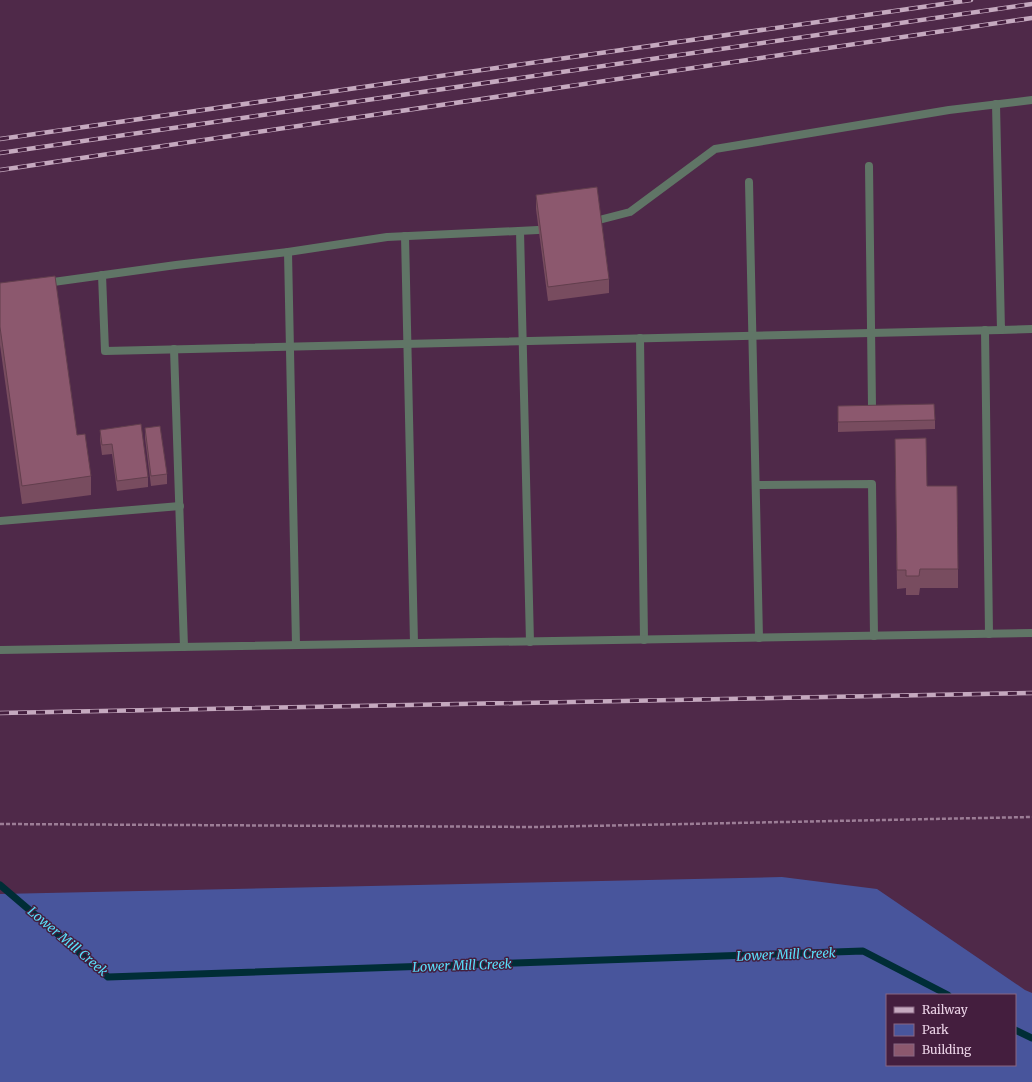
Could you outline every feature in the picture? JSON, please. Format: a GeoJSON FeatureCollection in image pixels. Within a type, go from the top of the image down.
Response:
{"type":"FeatureCollection","features":[{"type":"Feature","properties":{"kind":"lane"},"geometry":{"type":"LineString","coordinates":[[599,220],[630,212],[715,149],[949,110],[1032,100]]}},
{"type":"Feature","properties":{"kind":"lane"},"geometry":{"type":"LineString","coordinates":[[996,104],[1001,330]]}},
{"type":"Feature","properties":{"kind":"lane"},"geometry":{"type":"LineString","coordinates":[[869,166],[872,406]]}},
{"type":"Feature","properties":{"kind":"lane"},"geometry":{"type":"LineString","coordinates":[[749,182],[757,484],[759,638]]}},
{"type":"Feature","properties":{"kind":"lane"},"geometry":{"type":"LineString","coordinates":[[39,284],[288,252],[387,237],[538,230]]}},
{"type":"Feature","properties":{"kind":"lane"},"geometry":{"type":"LineString","coordinates":[[520,231],[524,341],[530,642]]}},
{"type":"Feature","properties":{"kind":"lane"},"geometry":{"type":"LineString","coordinates":[[405,236],[414,643]]}},
{"type":"Feature","properties":{"kind":"lane"},"geometry":{"type":"LineString","coordinates":[[288,252],[296,646]]}},
{"type":"Feature","properties":{"kind":"lane"},"geometry":{"type":"LineString","coordinates":[[102,275],[105,351],[1032,329]]}},
{"type":"Feature","properties":{"kind":"lane"},"geometry":{"type":"LineString","coordinates":[[985,330],[989,634]]}},
{"type":"Feature","properties":{"kind":"lane"},"geometry":{"type":"LineString","coordinates":[[640,338],[644,640]]}},
{"type":"Feature","properties":{"kind":"lane"},"geometry":{"type":"LineString","coordinates":[[174,349],[184,647]]}},
{"type":"Feature","properties":{"kind":"lane"},"geometry":{"type":"LineString","coordinates":[[757,484],[872,484],[874,636]]}},
{"type":"Feature","properties":{"kind":"lane"},"geometry":{"type":"LineString","coordinates":[[0,520],[180,506]]}},
{"type":"Feature","properties":{"kind":"lane"},"geometry":{"type":"LineString","coordinates":[[0,650],[1032,633]]}},
{"type":"Feature","properties":{"kind":"path"},"geometry":{"type":"LineString","coordinates":[[0,824],[536,827],[1032,817]]}},
{"type":"Feature","properties":{"kind":"green space"},"geometry":{"type":"Polygon","coordinates":[[[782,877],[877,889],[1025,990],[1032,993],[1032,1082],[0,1082],[0,894],[782,877]]]}},
{"type":"Feature","properties":{"kind":"building"},"geometry":{"type":"Polygon","coordinates":[[[597,187],[609,279],[548,287],[536,195],[597,187]]]}},
{"type":"Feature","properties":{"kind":"building"},"geometry":{"type":"Polygon","coordinates":[[[55,276],[77,435],[85,434],[91,476],[22,486],[0,327],[0,283],[55,276]]]}},
{"type":"Feature","properties":{"kind":"building"},"geometry":{"type":"Polygon","coordinates":[[[934,404],[935,420],[838,422],[838,406],[934,404]]]}},
{"type":"Feature","properties":{"kind":"building"},"geometry":{"type":"Polygon","coordinates":[[[141,424],[148,477],[117,481],[112,444],[102,445],[100,430],[141,424]]]}},
{"type":"Feature","properties":{"kind":"building"},"geometry":{"type":"Polygon","coordinates":[[[160,426],[167,474],[151,476],[145,428],[160,426]]]}},
{"type":"Feature","properties":{"kind":"building"},"geometry":{"type":"Polygon","coordinates":[[[926,438],[927,486],[957,486],[958,569],[920,569],[919,576],[906,576],[906,570],[897,570],[895,439],[926,438]]]}},
{"type":"Feature","properties":{"kind":"waterway","name":"Lower Mill Creek"},"geometry":{"type":"LineString","coordinates":[[0,885],[108,977],[863,951],[946,994]]}},
{"type":"Feature","properties":{"kind":"waterway","name":"Lower Mill Creek"},"geometry":{"type":"LineString","coordinates":[[1016,1030],[1032,1038]]}},
{"type":"Feature","properties":{"kind":"railway"},"geometry":{"type":"LineString","coordinates":[[0,139],[971,0]]}},
{"type":"Feature","properties":{"kind":"railway"},"geometry":{"type":"LineString","coordinates":[[0,153],[1032,4]]}},
{"type":"Feature","properties":{"kind":"railway"},"geometry":{"type":"LineString","coordinates":[[0,170],[1032,18]]}},
{"type":"Feature","properties":{"kind":"railway"},"geometry":{"type":"LineString","coordinates":[[0,713],[1032,693]]}}]}
